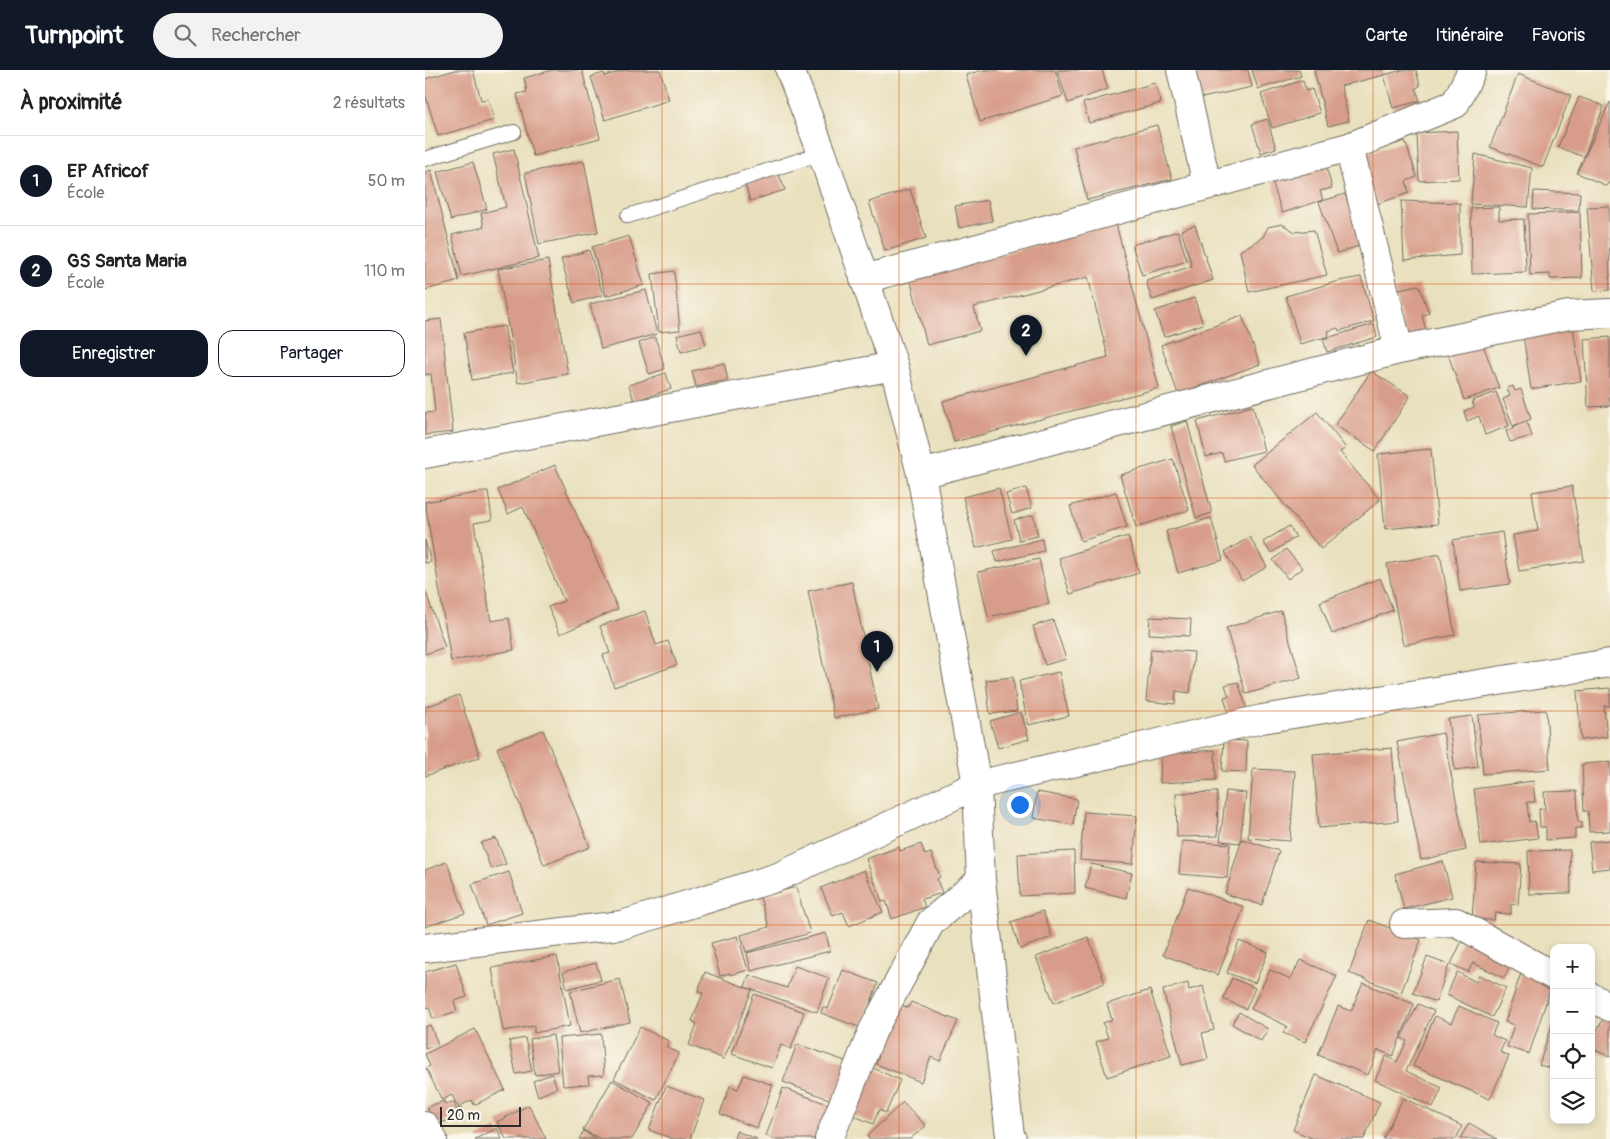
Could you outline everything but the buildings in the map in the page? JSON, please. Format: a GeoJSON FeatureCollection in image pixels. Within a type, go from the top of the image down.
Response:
{"type":"FeatureCollection","features":[{"type":"Feature","properties":{"kind":"street"},"geometry":{"type":"LineString","coordinates":[[790,70],[822,153],[894,366],[921,474],[977,785],[981,880],[1010,1136],[1012,1139]]}},
{"type":"Feature","properties":{"kind":"street"},"geometry":{"type":"LineString","coordinates":[[1181,70],[1207,185]]}},
{"type":"Feature","properties":{"kind":"street"},"geometry":{"type":"LineString","coordinates":[[864,279],[1349,146],[1455,104],[1472,70]]}},
{"type":"Feature","properties":{"kind":"street"},"geometry":{"type":"LineString","coordinates":[[1349,146],[1399,350]]}},
{"type":"Feature","properties":{"kind":"street"},"geometry":{"type":"LineString","coordinates":[[921,474],[1399,350],[1569,315],[1610,313]]}},
{"type":"Feature","properties":{"kind":"street"},"geometry":{"type":"LineString","coordinates":[[425,454],[894,366]]}},
{"type":"Feature","properties":{"kind":"street"},"geometry":{"type":"LineString","coordinates":[[425,948],[622,925],[778,877],[977,785],[1262,719],[1610,663]]}},
{"type":"Feature","properties":{"kind":"street"},"geometry":{"type":"LineString","coordinates":[[829,1139],[873,1030],[931,922],[981,880]]}},
{"type":"Feature","properties":{"kind":"street"},"geometry":{"type":"LineString","coordinates":[[1404,924],[1456,922],[1550,974]]}},
{"type":"Feature","properties":{"kind":"street"},"geometry":{"type":"LineString","coordinates":[[1595,999],[1610,1007]]}},
{"type":"Feature","properties":{"kind":"street"},"geometry":{"type":"LineString","coordinates":[[425,1126],[433,1139]]}},
{"type":"Feature","properties":{"kind":"lane"},"geometry":{"type":"LineString","coordinates":[[425,159],[513,132]]}},
{"type":"Feature","properties":{"kind":"lane"},"geometry":{"type":"LineString","coordinates":[[628,216],[822,153]]}},
{"type":"Feature","properties":{"kind":"place","name":"GS Santa Maria"},"geometry":{"type":"Point","coordinates":[1026,356]}},
{"type":"Feature","properties":{"kind":"place","name":"EP Africof"},"geometry":{"type":"Point","coordinates":[877,672]}}]}
